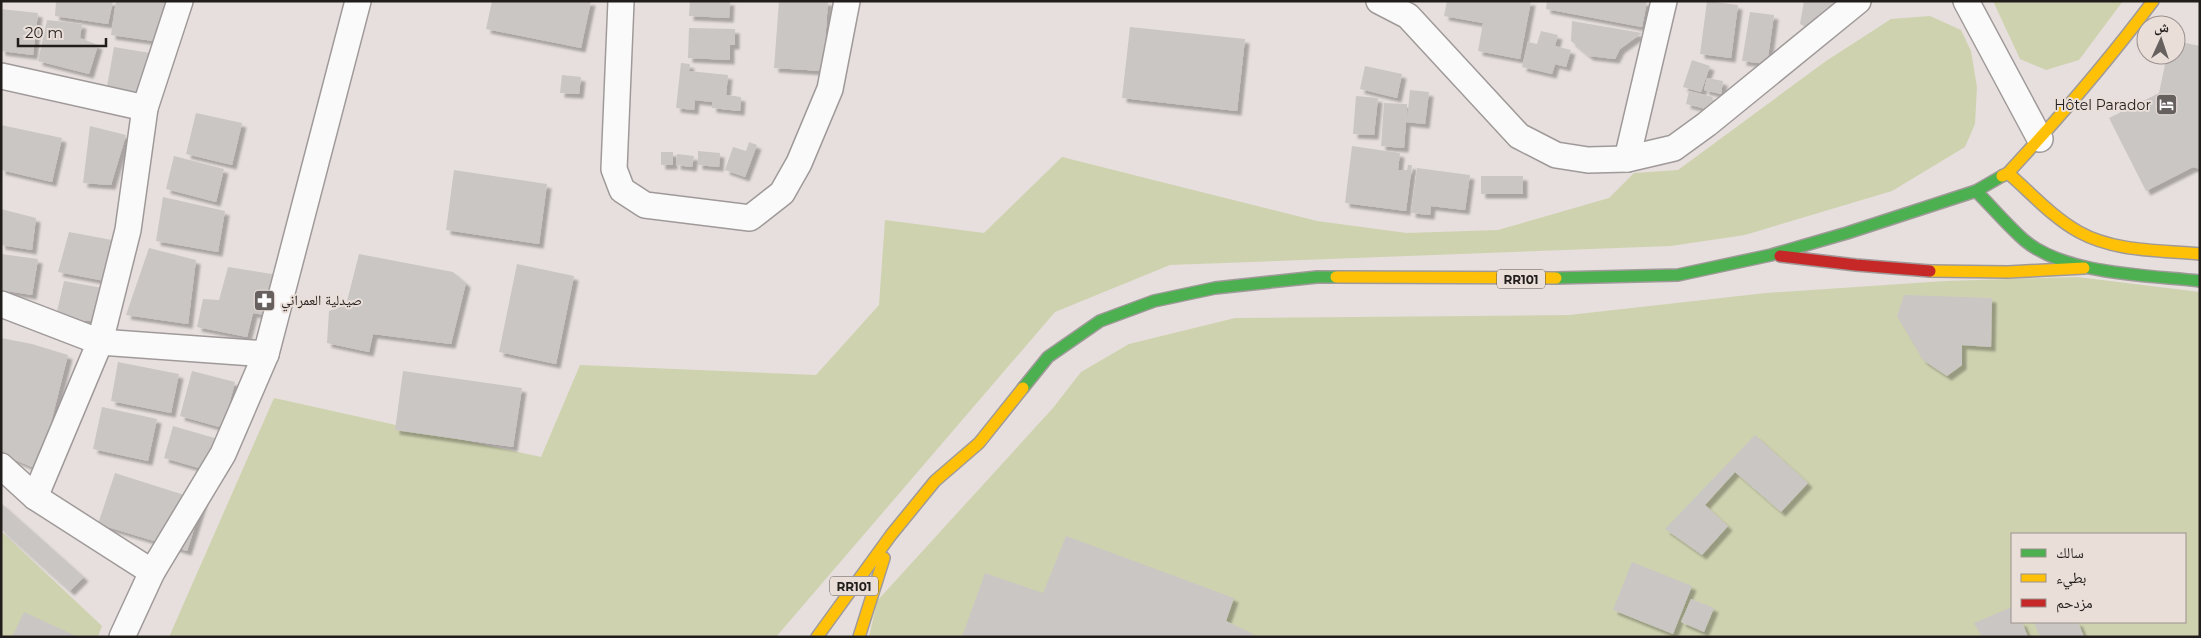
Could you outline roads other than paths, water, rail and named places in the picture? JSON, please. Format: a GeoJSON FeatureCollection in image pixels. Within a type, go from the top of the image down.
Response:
{"type":"FeatureCollection","features":[{"type":"Feature","properties":{"kind":"main road","name":"RR101"},"geometry":{"type":"LineString","coordinates":[[817,637],[891,535],[936,481],[979,443],[1048,357],[1100,321],[1154,301],[1215,288],[1317,277],[1511,280],[1678,275],[1771,255],[1976,191],[2008,173],[2040,139],[2116,50],[2153,1]]}},
{"type":"Feature","properties":{"kind":"main road"},"geometry":{"type":"LineString","coordinates":[[2008,173],[2057,217],[2080,234],[2100,241],[2125,246],[2172,264],[2200,281]]}},
{"type":"Feature","properties":{"kind":"main road"},"geometry":{"type":"LineString","coordinates":[[1976,191],[2025,241],[2053,257],[2084,268]]}},
{"type":"Feature","properties":{"kind":"main road"},"geometry":{"type":"LineString","coordinates":[[1771,255],[1842,265],[1960,273],[2032,273],[2084,268],[2172,264],[2200,254]]}},
{"type":"Feature","properties":{"kind":"main road","name":"RR101"},"geometry":{"type":"LineString","coordinates":[[859,637],[891,535]]}},
{"type":"Feature","properties":{"kind":"street"},"geometry":{"type":"LineString","coordinates":[[35,497],[100,342],[128,230],[146,108],[180,1]]}},
{"type":"Feature","properties":{"kind":"street"},"geometry":{"type":"LineString","coordinates":[[122,637],[152,572],[223,454],[266,354],[358,1]]}},
{"type":"Feature","properties":{"kind":"street"},"geometry":{"type":"LineString","coordinates":[[621,1],[614,169],[622,190],[645,205],[750,218],[782,193],[800,163],[830,89],[847,1]]}},
{"type":"Feature","properties":{"kind":"street"},"geometry":{"type":"LineString","coordinates":[[1379,1],[1408,16],[1519,136],[1556,155],[1588,160],[1628,159],[1674,148],[1707,124],[1858,1]]}},
{"type":"Feature","properties":{"kind":"street"},"geometry":{"type":"LineString","coordinates":[[1628,159],[1664,1]]}},
{"type":"Feature","properties":{"kind":"street"},"geometry":{"type":"LineString","coordinates":[[1966,1],[2040,139]]}},
{"type":"Feature","properties":{"kind":"street"},"geometry":{"type":"LineString","coordinates":[[1,76],[146,108]]}},
{"type":"Feature","properties":{"kind":"street"},"geometry":{"type":"LineString","coordinates":[[1,304],[100,342],[266,354]]}},
{"type":"Feature","properties":{"kind":"street"},"geometry":{"type":"LineString","coordinates":[[1,466],[35,497],[152,572]]}},
{"type":"Feature","properties":{"kind":"place","name":"Hôtel Parador"},"geometry":{"type":"Point","coordinates":[2167,105]}},
{"type":"Feature","properties":{"kind":"place","name":"صيدلية العمراني"},"geometry":{"type":"Point","coordinates":[265,300]}}]}
